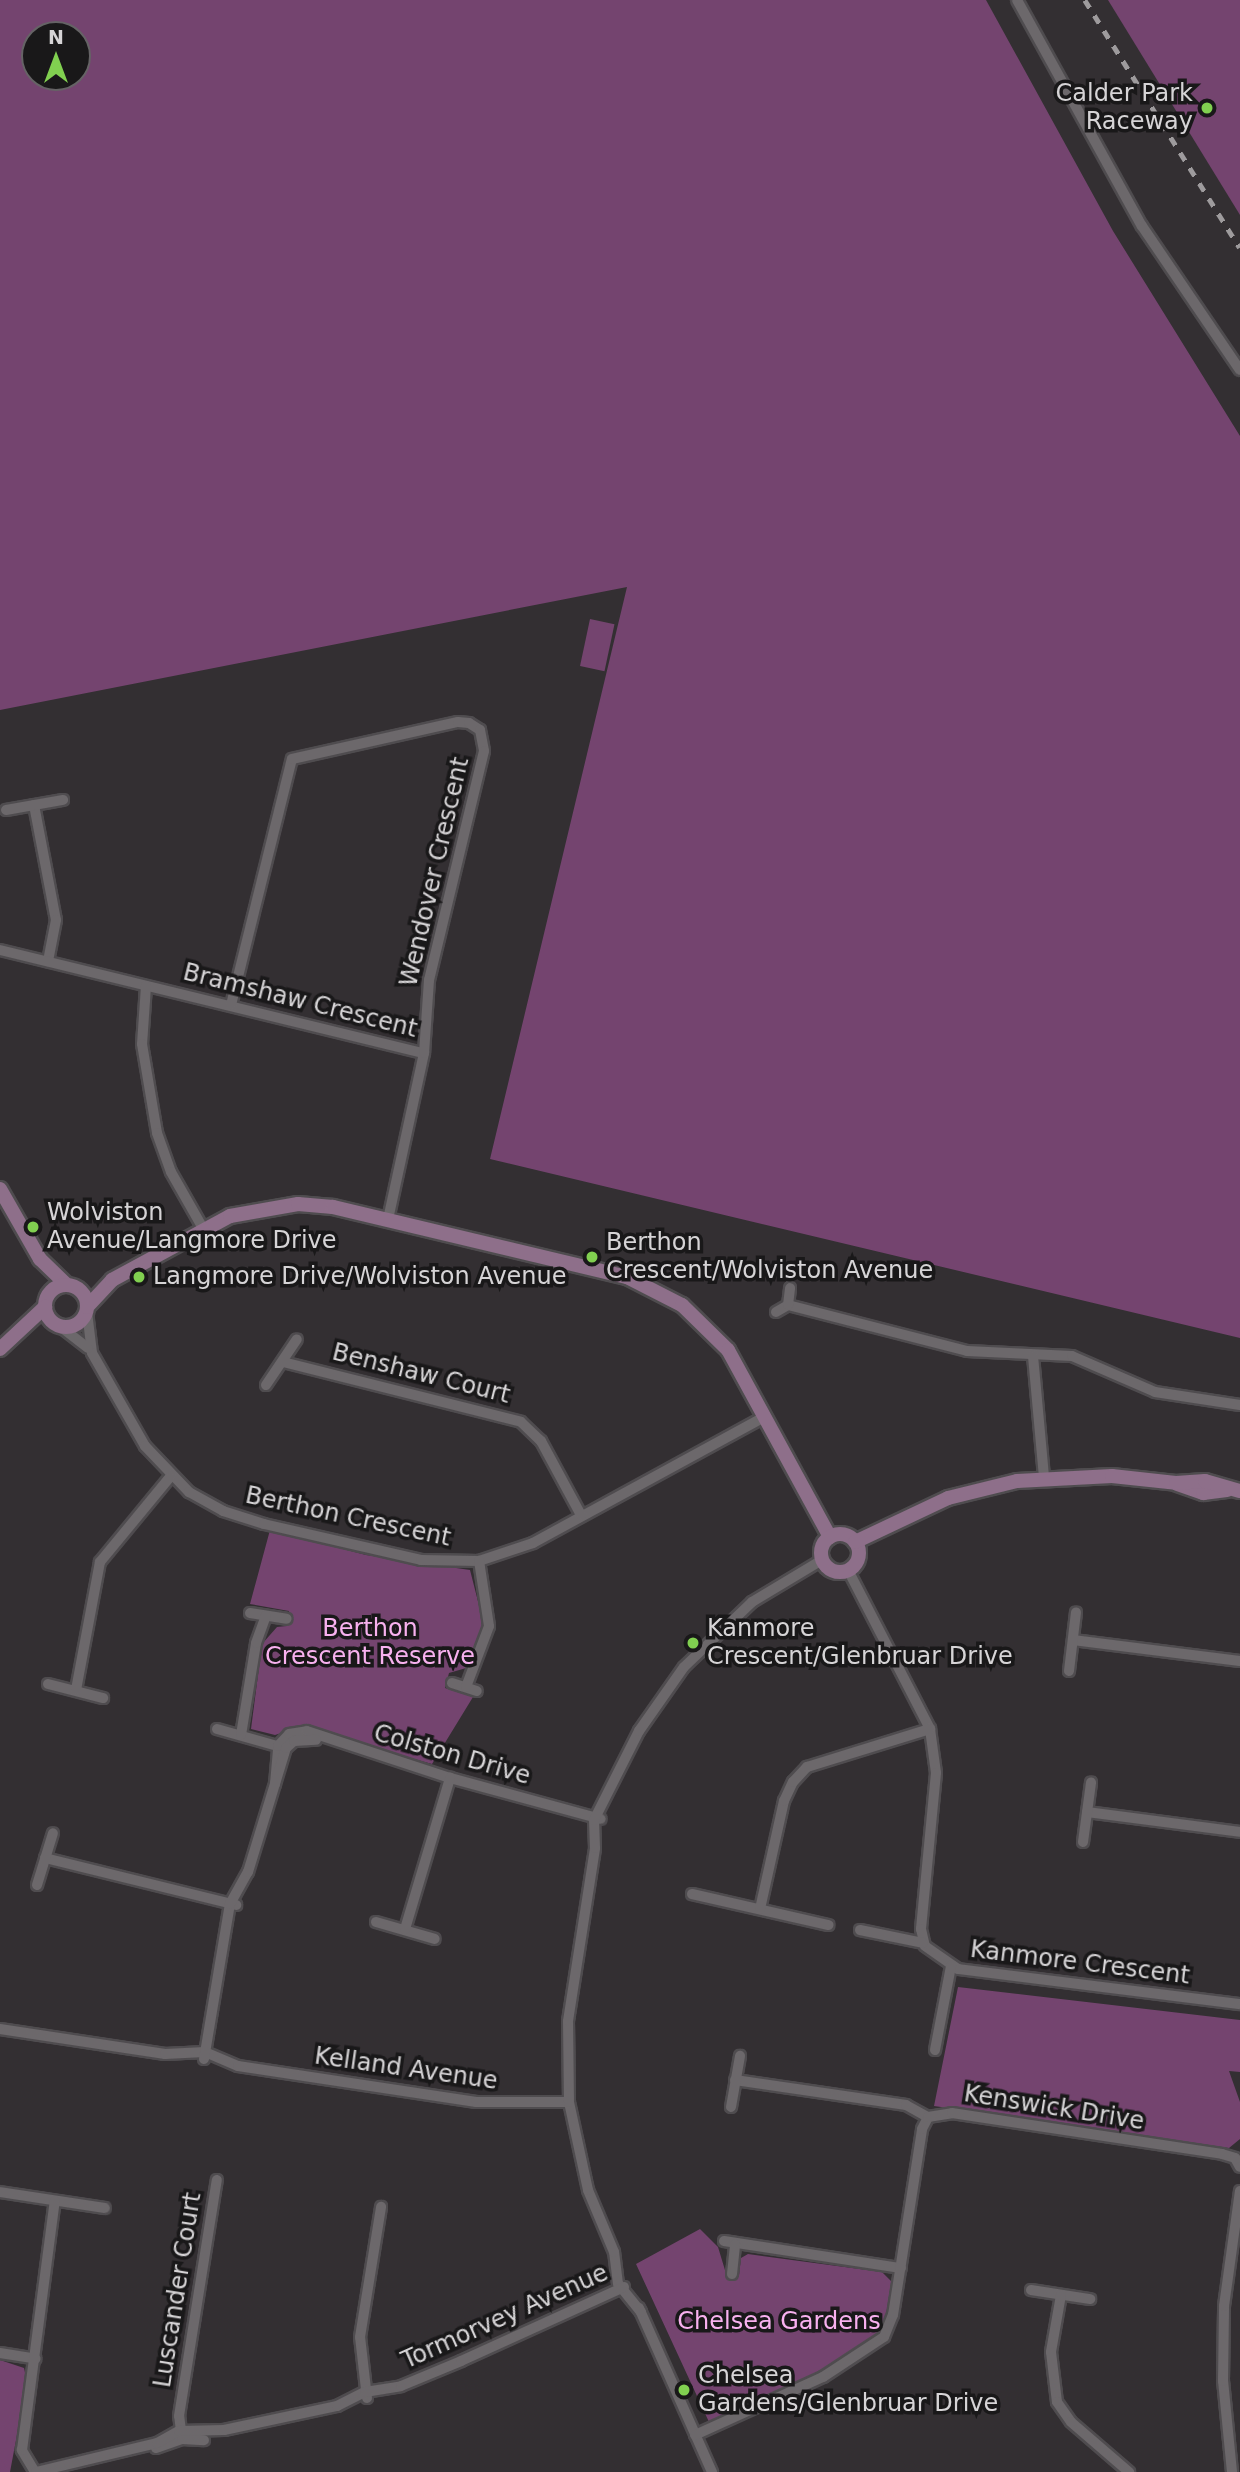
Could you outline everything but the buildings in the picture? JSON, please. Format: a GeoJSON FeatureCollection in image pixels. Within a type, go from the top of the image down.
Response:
{"type":"FeatureCollection","features":[{"type":"Feature","properties":{"kind":"street"},"geometry":{"type":"LineString","coordinates":[[1017,0],[1142,226],[1240,370]]}},
{"type":"Feature","properties":{"kind":"street","name":"Wendover Crescent"},"geometry":{"type":"LineString","coordinates":[[231,1005],[292,759],[458,722],[469,723],[480,730],[484,751],[429,980],[424,1053]]}},
{"type":"Feature","properties":{"kind":"street"},"geometry":{"type":"LineString","coordinates":[[6,810],[63,800]]}},
{"type":"Feature","properties":{"kind":"street"},"geometry":{"type":"LineString","coordinates":[[34,805],[55,909],[48,961]]}},
{"type":"Feature","properties":{"kind":"street","name":"Bramshaw Crescent"},"geometry":{"type":"LineString","coordinates":[[0,950],[424,1053],[388,1219]]}},
{"type":"Feature","properties":{"kind":"street"},"geometry":{"type":"LineString","coordinates":[[146,986],[142,1044],[157,1133],[171,1172],[204,1230]]}},
{"type":"Feature","properties":{"kind":"street"},"geometry":{"type":"LineString","coordinates":[[0,1189],[40,1259],[83,1294],[87,1309]]}},
{"type":"Feature","properties":{"kind":"street"},"geometry":{"type":"LineString","coordinates":[[0,1349],[45,1305],[51,1292],[70,1286],[112,1280],[230,1216],[298,1203],[388,1219],[601,1270],[653,1287],[682,1305],[719,1338],[766,1416],[830,1537]]}},
{"type":"Feature","properties":{"kind":"street"},"geometry":{"type":"LineString","coordinates":[[40,1259],[45,1305],[60,1326]]}},
{"type":"Feature","properties":{"kind":"street"},"geometry":{"type":"LineString","coordinates":[[20,1332],[74,1326],[112,1280]]}},
{"type":"Feature","properties":{"kind":"street"},"geometry":{"type":"LineString","coordinates":[[788,1305],[790,1288]]}},
{"type":"Feature","properties":{"kind":"street"},"geometry":{"type":"LineString","coordinates":[[776,1312],[788,1305],[943,1346],[1033,1356],[1072,1356],[1155,1392],[1240,1405]]}},
{"type":"Feature","properties":{"kind":"street","name":"Berthon Crescent"},"geometry":{"type":"LineString","coordinates":[[87,1309],[92,1353]]}},
{"type":"Feature","properties":{"kind":"street","name":"Berthon Crescent"},"geometry":{"type":"LineString","coordinates":[[60,1326],[92,1353],[145,1446],[170,1477],[205,1503],[264,1524],[421,1560],[479,1561],[533,1543],[766,1416]]}},
{"type":"Feature","properties":{"kind":"street"},"geometry":{"type":"LineString","coordinates":[[266,1385],[297,1339]]}},
{"type":"Feature","properties":{"kind":"street"},"geometry":{"type":"LineString","coordinates":[[1033,1356],[1044,1477]]}},
{"type":"Feature","properties":{"kind":"street","name":"Benshaw Court"},"geometry":{"type":"LineString","coordinates":[[283,1362],[492,1411],[521,1422],[541,1441],[581,1515]]}},
{"type":"Feature","properties":{"kind":"street"},"geometry":{"type":"LineString","coordinates":[[855,1542],[948,1498],[1044,1477],[1112,1476],[1176,1483],[1203,1493],[1234,1490]]}},
{"type":"Feature","properties":{"kind":"street"},"geometry":{"type":"LineString","coordinates":[[76,1690],[100,1562],[170,1477]]}},
{"type":"Feature","properties":{"kind":"street"},"geometry":{"type":"LineString","coordinates":[[841,1534],[855,1542],[858,1554],[848,1570],[830,1569],[822,1560],[821,1549],[830,1537],[841,1534]]}},
{"type":"Feature","properties":{"kind":"street"},"geometry":{"type":"LineString","coordinates":[[712,2472],[640,2312],[623,2288],[614,2252],[588,2190],[569,2102],[568,2021],[596,1848],[601,1841],[597,1817],[611,1802],[616,1779],[649,1713],[684,1667],[752,1602],[822,1560]]}},
{"type":"Feature","properties":{"kind":"street"},"geometry":{"type":"LineString","coordinates":[[453,1683],[471,1689],[489,1626],[479,1561]]}},
{"type":"Feature","properties":{"kind":"street"},"geometry":{"type":"LineString","coordinates":[[848,1570],[930,1729],[935,1808],[923,1943]]}},
{"type":"Feature","properties":{"kind":"street"},"geometry":{"type":"LineString","coordinates":[[1069,1671],[1076,1612]]}},
{"type":"Feature","properties":{"kind":"street"},"geometry":{"type":"LineString","coordinates":[[250,1613],[287,1619]]}},
{"type":"Feature","properties":{"kind":"street"},"geometry":{"type":"LineString","coordinates":[[241,1735],[256,1643],[266,1616]]}},
{"type":"Feature","properties":{"kind":"street"},"geometry":{"type":"LineString","coordinates":[[1073,1640],[1240,1661]]}},
{"type":"Feature","properties":{"kind":"street"},"geometry":{"type":"LineString","coordinates":[[48,1684],[103,1698]]}},
{"type":"Feature","properties":{"kind":"street"},"geometry":{"type":"LineString","coordinates":[[205,2055],[227,1940],[234,1930],[233,1904],[248,1883],[248,1872],[275,1784],[282,1747],[217,1728]]}},
{"type":"Feature","properties":{"kind":"street"},"geometry":{"type":"LineString","coordinates":[[760,1909],[784,1801],[793,1782],[807,1767],[930,1729]]}},
{"type":"Feature","properties":{"kind":"street","name":"Colston Drive"},"geometry":{"type":"LineString","coordinates":[[282,1747],[304,1738],[326,1740],[450,1778],[597,1817]]}},
{"type":"Feature","properties":{"kind":"street"},"geometry":{"type":"LineString","coordinates":[[405,1929],[450,1778]]}},
{"type":"Feature","properties":{"kind":"street"},"geometry":{"type":"LineString","coordinates":[[1083,1843],[1091,1783]]}},
{"type":"Feature","properties":{"kind":"street"},"geometry":{"type":"LineString","coordinates":[[1087,1812],[1240,1832]]}},
{"type":"Feature","properties":{"kind":"street"},"geometry":{"type":"LineString","coordinates":[[37,1885],[53,1833]]}},
{"type":"Feature","properties":{"kind":"street"},"geometry":{"type":"LineString","coordinates":[[45,1858],[233,1904]]}},
{"type":"Feature","properties":{"kind":"street"},"geometry":{"type":"LineString","coordinates":[[692,1894],[829,1925]]}},
{"type":"Feature","properties":{"kind":"street"},"geometry":{"type":"LineString","coordinates":[[376,1922],[435,1940]]}},
{"type":"Feature","properties":{"kind":"street","name":"Kanmore Crescent"},"geometry":{"type":"LineString","coordinates":[[860,1930],[923,1943],[951,1966],[1240,2004]]}},
{"type":"Feature","properties":{"kind":"street"},"geometry":{"type":"LineString","coordinates":[[935,2050],[951,1966]]}},
{"type":"Feature","properties":{"kind":"street","name":"Kelland Avenue"},"geometry":{"type":"LineString","coordinates":[[0,2029],[165,2054],[188,2062],[205,2055],[218,2067],[238,2066],[476,2102],[569,2102]]}},
{"type":"Feature","properties":{"kind":"street"},"geometry":{"type":"LineString","coordinates":[[731,2107],[740,2056]]}},
{"type":"Feature","properties":{"kind":"street"},"geometry":{"type":"LineString","coordinates":[[735,2080],[906,2105],[928,2116]]}},
{"type":"Feature","properties":{"kind":"street","name":"Kenswick Drive"},"geometry":{"type":"LineString","coordinates":[[695,2435],[823,2377],[884,2337],[893,2315],[922,2129],[928,2116],[952,2113],[1238,2158]]}},
{"type":"Feature","properties":{"kind":"street","name":"Luscander Court"},"geometry":{"type":"LineString","coordinates":[[182,2434],[181,2407],[217,2180]]}},
{"type":"Feature","properties":{"kind":"street"},"geometry":{"type":"LineString","coordinates":[[1232,2472],[1228,2455],[1224,2306],[1240,2191]]}},
{"type":"Feature","properties":{"kind":"street"},"geometry":{"type":"LineString","coordinates":[[0,2192],[105,2208]]}},
{"type":"Feature","properties":{"kind":"street"},"geometry":{"type":"LineString","coordinates":[[32,2470],[23,2439],[36,2358],[41,2285],[55,2201]]}},
{"type":"Feature","properties":{"kind":"street"},"geometry":{"type":"LineString","coordinates":[[366,2395],[360,2337],[381,2207]]}},
{"type":"Feature","properties":{"kind":"street"},"geometry":{"type":"LineString","coordinates":[[732,2274],[729,2243],[901,2268]]}},
{"type":"Feature","properties":{"kind":"street","name":"Tormorvey Avenue"},"geometry":{"type":"LineString","coordinates":[[32,2470],[135,2448],[159,2448],[182,2434],[210,2439],[224,2430],[324,2410],[350,2410],[366,2395],[386,2397],[401,2386],[623,2288]]}},
{"type":"Feature","properties":{"kind":"street"},"geometry":{"type":"LineString","coordinates":[[1031,2290],[1090,2299]]}},
{"type":"Feature","properties":{"kind":"street"},"geometry":{"type":"LineString","coordinates":[[1061,2295],[1051,2352],[1058,2402],[1071,2422],[1129,2472]]}},
{"type":"Feature","properties":{"kind":"street"},"geometry":{"type":"LineString","coordinates":[[0,2353],[36,2358]]}},
{"type":"Feature","properties":{"kind":"street"},"geometry":{"type":"LineString","coordinates":[[1224,2472],[1228,2455]]}},
{"type":"Feature","properties":{"kind":"green space"},"geometry":{"type":"Polygon","coordinates":[[[0,0],[986,0],[1113,231],[1240,436],[1240,1338],[490,1159],[627,587],[0,710],[0,0]]]}},
{"type":"Feature","properties":{"kind":"green space","name":"Calder Park Raceway"},"geometry":{"type":"Polygon","coordinates":[[[1108,0],[1240,0],[1240,215],[1108,0]]]}},
{"type":"Feature","properties":{"kind":"green space"},"geometry":{"type":"Polygon","coordinates":[[[590,619],[614,624],[604,671],[580,666],[590,619]]]}},
{"type":"Feature","properties":{"kind":"green space","name":"Berthon Crescent Reserve"},"geometry":{"type":"Polygon","coordinates":[[[270,1530],[366,1555],[470,1570],[484,1625],[473,1666],[449,1673],[445,1688],[473,1697],[432,1764],[300,1727],[275,1735],[251,1729],[262,1644],[277,1627],[287,1626],[289,1611],[250,1604],[270,1530]]]}},
{"type":"Feature","properties":{"kind":"green space"},"geometry":{"type":"Polygon","coordinates":[[[958,1987],[1240,2020],[1240,2072],[1229,2071],[1240,2102],[1240,2139],[1229,2148],[934,2106],[958,1987]]]}},
{"type":"Feature","properties":{"kind":"green space","name":"Chelsea Gardens"},"geometry":{"type":"Polygon","coordinates":[[[700,2229],[718,2247],[728,2280],[739,2275],[741,2258],[748,2254],[882,2272],[892,2282],[883,2332],[871,2343],[811,2376],[709,2422],[636,2264],[700,2229]]]}},
{"type":"Feature","properties":{"kind":"green space"},"geometry":{"type":"Polygon","coordinates":[[[0,2360],[24,2368],[27,2382],[10,2472],[0,2472],[0,2360]]]}},
{"type":"Feature","properties":{"kind":"railway"},"geometry":{"type":"LineString","coordinates":[[1085,0],[1240,248]]}},
{"type":"Feature","properties":{"kind":"place","name":"Calder Park Raceway"},"geometry":{"type":"Point","coordinates":[1207,108]}},
{"type":"Feature","properties":{"kind":"place","name":"Wolviston Avenue/Langmore Drive"},"geometry":{"type":"Point","coordinates":[33,1227]}},
{"type":"Feature","properties":{"kind":"place","name":"Berthon Crescent/Wolviston Avenue"},"geometry":{"type":"Point","coordinates":[592,1257]}},
{"type":"Feature","properties":{"kind":"place","name":"Langmore Drive/Wolviston Avenue"},"geometry":{"type":"Point","coordinates":[139,1277]}},
{"type":"Feature","properties":{"kind":"place","name":"Kanmore Crescent/Glenbruar Drive"},"geometry":{"type":"Point","coordinates":[693,1643]}},
{"type":"Feature","properties":{"kind":"place","name":"Chelsea Gardens/Glenbruar Drive"},"geometry":{"type":"Point","coordinates":[684,2390]}}]}
